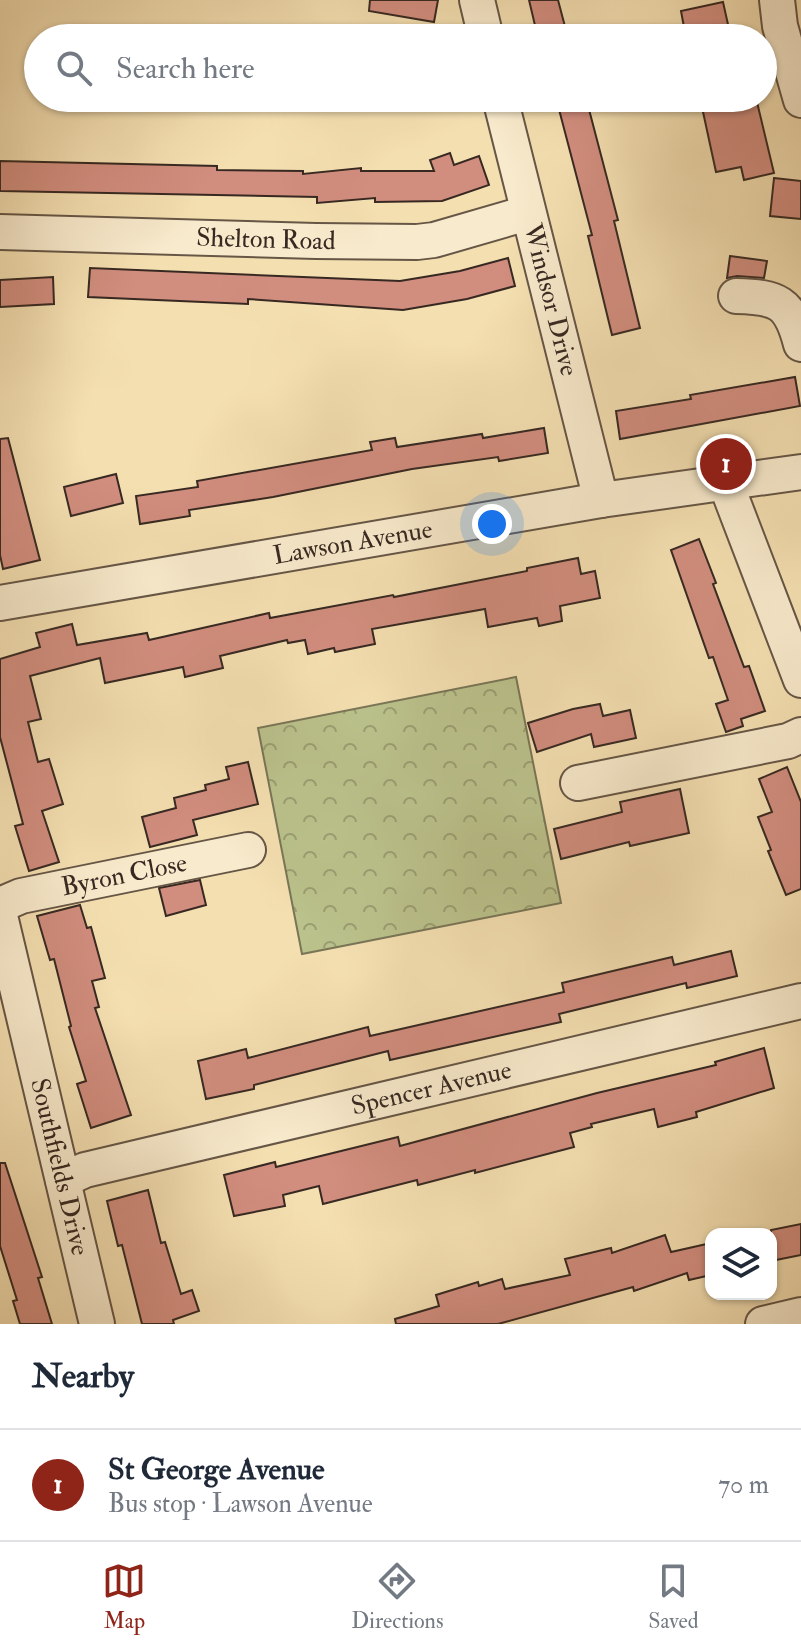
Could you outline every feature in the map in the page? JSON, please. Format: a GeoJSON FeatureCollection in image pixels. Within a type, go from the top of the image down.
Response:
{"type":"FeatureCollection","features":[{"type":"Feature","properties":{"kind":"street"},"geometry":{"type":"LineString","coordinates":[[477,0],[483,24]]}},
{"type":"Feature","properties":{"kind":"street"},"geometry":{"type":"LineString","coordinates":[[777,0],[780,26],[801,100]]}},
{"type":"Feature","properties":{"kind":"street","name":"Windsor Drive"},"geometry":{"type":"LineString","coordinates":[[503,112],[601,500]]}},
{"type":"Feature","properties":{"kind":"street","name":"Shelton Road"},"geometry":{"type":"LineString","coordinates":[[0,232],[417,242],[527,213]]}},
{"type":"Feature","properties":{"kind":"street"},"geometry":{"type":"LineString","coordinates":[[736,296],[767,297],[787,308],[801,344]]}},
{"type":"Feature","properties":{"kind":"street","name":"Lawson Avenue"},"geometry":{"type":"LineString","coordinates":[[0,603],[601,500],[801,472]]}},
{"type":"Feature","properties":{"kind":"street"},"geometry":{"type":"LineString","coordinates":[[726,484],[801,680]]}},
{"type":"Feature","properties":{"kind":"street"},"geometry":{"type":"LineString","coordinates":[[578,783],[788,741],[801,735]]}},
{"type":"Feature","properties":{"kind":"street","name":"Byron Close"},"geometry":{"type":"LineString","coordinates":[[0,905],[21,896],[248,850]]}},
{"type":"Feature","properties":{"kind":"street","name":"Southfields Drive"},"geometry":{"type":"LineString","coordinates":[[0,916],[97,1324]]}},
{"type":"Feature","properties":{"kind":"street","name":"Spencer Avenue"},"geometry":{"type":"LineString","coordinates":[[63,1180],[100,1166],[801,1001]]}},
{"type":"Feature","properties":{"kind":"street"},"geometry":{"type":"LineString","coordinates":[[763,1324],[801,1315]]}},
{"type":"Feature","properties":{"kind":"green space"},"geometry":{"type":"Polygon","coordinates":[[[516,677],[561,903],[302,954],[258,728],[516,677]]]}},
{"type":"Feature","properties":{"kind":"building"},"geometry":{"type":"Polygon","coordinates":[[[370,0],[438,0],[434,22],[369,11],[370,0]]]}},
{"type":"Feature","properties":{"kind":"building"},"geometry":{"type":"Polygon","coordinates":[[[529,0],[558,0],[564,24],[535,24],[529,0]]]}},
{"type":"Feature","properties":{"kind":"building"},"geometry":{"type":"Polygon","coordinates":[[[723,2],[728,24],[683,24],[681,11],[723,2]]]}},
{"type":"Feature","properties":{"kind":"building"},"geometry":{"type":"Polygon","coordinates":[[[560,112],[590,112],[618,220],[614,221],[640,328],[612,335],[588,236],[592,235],[560,112]]]}},
{"type":"Feature","properties":{"kind":"building"},"geometry":{"type":"Polygon","coordinates":[[[703,112],[759,112],[774,173],[744,180],[741,167],[716,172],[703,112]]]}},
{"type":"Feature","properties":{"kind":"building"},"geometry":{"type":"Polygon","coordinates":[[[450,153],[454,165],[479,156],[489,185],[442,201],[375,202],[375,198],[317,203],[317,197],[0,191],[0,161],[217,166],[217,170],[303,171],[303,174],[361,168],[361,171],[434,171],[430,160],[450,153]]]}},
{"type":"Feature","properties":{"kind":"building"},"geometry":{"type":"Polygon","coordinates":[[[774,178],[801,181],[801,219],[770,216],[774,178]]]}},
{"type":"Feature","properties":{"kind":"building"},"geometry":{"type":"Polygon","coordinates":[[[730,256],[767,261],[764,278],[727,278],[730,256]]]}},
{"type":"Feature","properties":{"kind":"building"},"geometry":{"type":"Polygon","coordinates":[[[508,258],[515,286],[467,299],[403,310],[248,299],[248,304],[88,297],[90,268],[400,281],[460,271],[508,258]]]}},
{"type":"Feature","properties":{"kind":"building"},"geometry":{"type":"Polygon","coordinates":[[[53,277],[54,304],[0,307],[0,280],[53,277]]]}},
{"type":"Feature","properties":{"kind":"building"},"geometry":{"type":"Polygon","coordinates":[[[795,377],[800,406],[620,439],[616,411],[795,377]]]}},
{"type":"Feature","properties":{"kind":"building"},"geometry":{"type":"Polygon","coordinates":[[[544,428],[548,453],[412,469],[273,497],[189,510],[190,516],[140,524],[136,496],[198,487],[197,481],[372,450],[370,442],[395,438],[397,447],[544,428]]]}},
{"type":"Feature","properties":{"kind":"building"},"geometry":{"type":"Polygon","coordinates":[[[8,438],[40,560],[3,569],[0,555],[0,439],[8,438]]]}},
{"type":"Feature","properties":{"kind":"building"},"geometry":{"type":"Polygon","coordinates":[[[116,474],[123,503],[71,516],[64,487],[116,474]]]}},
{"type":"Feature","properties":{"kind":"building"},"geometry":{"type":"Polygon","coordinates":[[[699,539],[744,667],[749,666],[765,711],[741,719],[743,726],[726,732],[716,704],[728,700],[713,657],[709,658],[671,550],[699,539]]]}},
{"type":"Feature","properties":{"kind":"building"},"geometry":{"type":"Polygon","coordinates":[[[578,558],[581,574],[595,571],[600,598],[560,606],[562,621],[539,626],[537,618],[488,627],[485,609],[372,629],[375,644],[335,652],[334,648],[308,654],[305,640],[288,643],[287,640],[220,656],[223,668],[185,677],[183,667],[105,683],[100,658],[30,676],[41,719],[28,722],[38,762],[49,759],[63,804],[42,811],[59,862],[29,871],[15,826],[23,824],[0,737],[0,659],[40,647],[36,633],[72,624],[77,645],[147,633],[149,640],[269,613],[270,618],[394,597],[578,558]]]}},
{"type":"Feature","properties":{"kind":"building"},"geometry":{"type":"Polygon","coordinates":[[[600,704],[603,716],[630,710],[636,738],[594,747],[591,734],[537,752],[528,723],[600,704]]]}},
{"type":"Feature","properties":{"kind":"building"},"geometry":{"type":"Polygon","coordinates":[[[248,762],[258,804],[193,820],[197,835],[150,847],[142,817],[176,808],[174,798],[206,790],[205,785],[229,779],[226,767],[248,762]]]}},
{"type":"Feature","properties":{"kind":"building"},"geometry":{"type":"Polygon","coordinates":[[[787,767],[801,802],[801,889],[786,895],[758,817],[772,812],[759,779],[787,767]]]}},
{"type":"Feature","properties":{"kind":"building"},"geometry":{"type":"Polygon","coordinates":[[[680,789],[689,833],[630,846],[629,842],[561,859],[554,829],[622,812],[620,802],[680,789]]]}},
{"type":"Feature","properties":{"kind":"building"},"geometry":{"type":"Polygon","coordinates":[[[200,880],[206,905],[166,916],[159,888],[200,880]]]}},
{"type":"Feature","properties":{"kind":"building"},"geometry":{"type":"Polygon","coordinates":[[[80,905],[87,928],[91,927],[105,978],[92,981],[99,1007],[95,1008],[131,1115],[91,1128],[77,1084],[86,1081],[69,1027],[54,959],[50,960],[37,916],[80,905]]]}},
{"type":"Feature","properties":{"kind":"building"},"geometry":{"type":"Polygon","coordinates":[[[731,951],[737,976],[687,988],[686,983],[559,1014],[561,1022],[390,1060],[388,1051],[254,1085],[254,1089],[206,1099],[198,1061],[246,1049],[248,1058],[368,1027],[370,1036],[564,992],[562,983],[672,957],[674,965],[731,951]]]}},
{"type":"Feature","properties":{"kind":"building"},"geometry":{"type":"Polygon","coordinates":[[[764,1048],[774,1088],[696,1112],[697,1117],[658,1127],[654,1109],[591,1124],[592,1127],[570,1133],[574,1147],[475,1173],[475,1170],[418,1185],[417,1180],[323,1204],[319,1186],[283,1195],[285,1206],[234,1216],[224,1175],[275,1162],[276,1167],[398,1137],[400,1146],[597,1093],[716,1065],[715,1062],[764,1048]]]}},
{"type":"Feature","properties":{"kind":"building"},"geometry":{"type":"Polygon","coordinates":[[[0,1163],[5,1163],[42,1277],[38,1278],[52,1324],[20,1324],[13,1301],[17,1300],[0,1246],[0,1163]]]}},
{"type":"Feature","properties":{"kind":"building"},"geometry":{"type":"Polygon","coordinates":[[[148,1190],[161,1243],[165,1242],[181,1294],[192,1290],[199,1311],[173,1320],[174,1324],[142,1324],[107,1201],[148,1190]]]}},
{"type":"Feature","properties":{"kind":"building"},"geometry":{"type":"Polygon","coordinates":[[[801,1224],[801,1255],[777,1260],[777,1229],[801,1224]]]}},
{"type":"Feature","properties":{"kind":"building"},"geometry":{"type":"Polygon","coordinates":[[[665,1235],[671,1252],[705,1244],[705,1276],[689,1280],[687,1273],[634,1291],[633,1287],[498,1324],[396,1324],[395,1319],[439,1306],[436,1295],[478,1282],[479,1286],[502,1279],[505,1289],[570,1275],[565,1259],[611,1248],[612,1253],[665,1235]]]}},
{"type":"Feature","properties":{"kind":"place","name":"St George Avenue"},"geometry":{"type":"Point","coordinates":[726,464]}}]}
